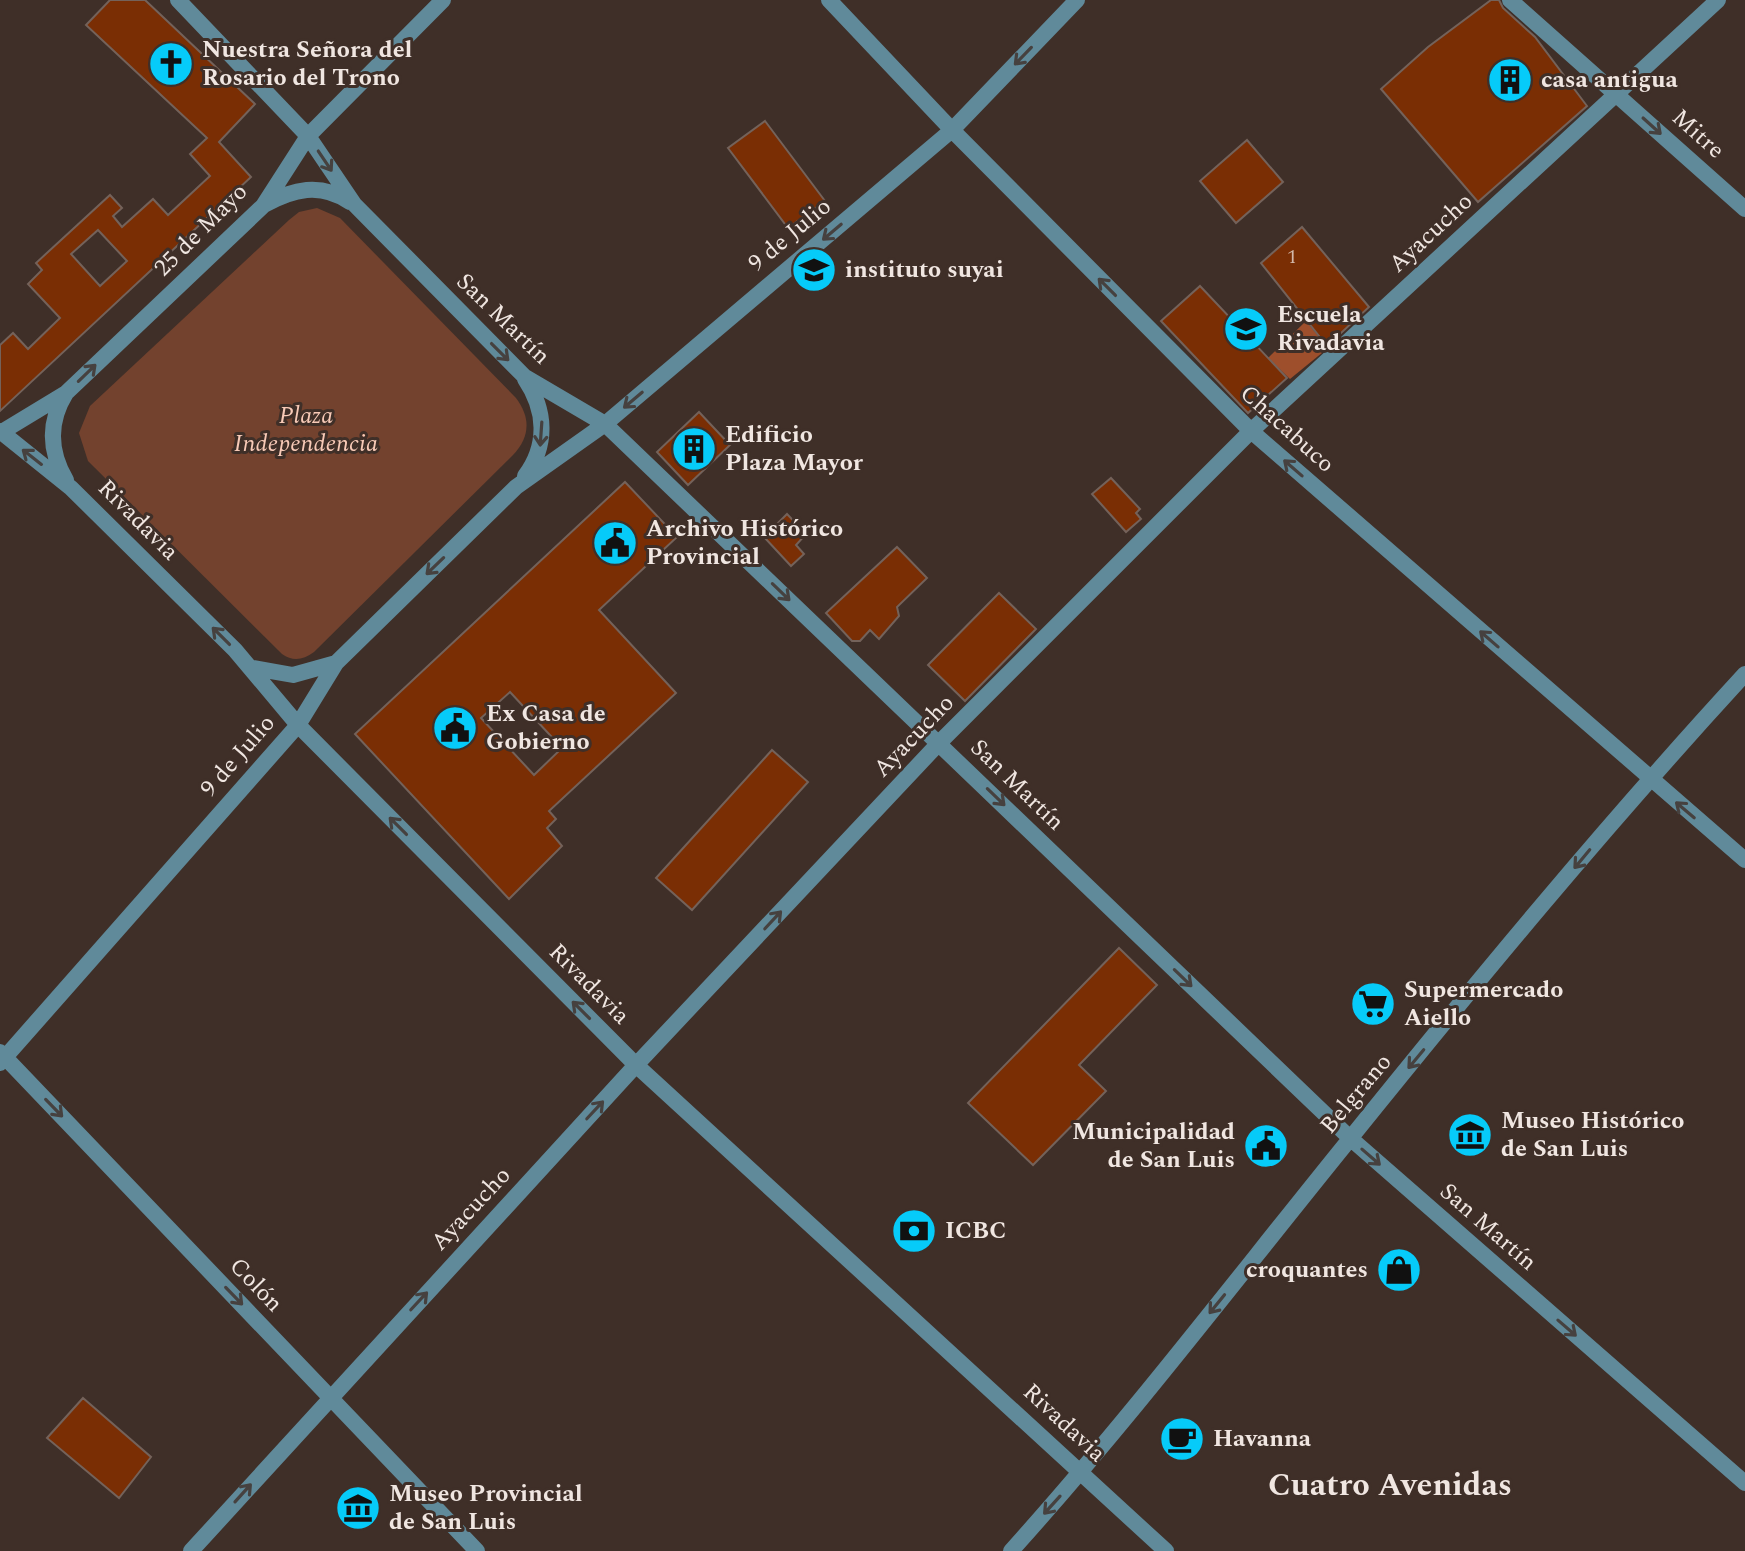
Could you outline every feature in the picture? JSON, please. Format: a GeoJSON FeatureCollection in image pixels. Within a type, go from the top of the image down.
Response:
{"type":"FeatureCollection","features":[{"type":"Feature","properties":{"kind":"street","name":"San Martín"},"geometry":{"type":"LineString","coordinates":[[178,0],[308,136],[354,204],[525,377],[605,424],[1350,1138],[1745,1483]]}},
{"type":"Feature","properties":{"kind":"street","name":"25 de Mayo"},"geometry":{"type":"LineString","coordinates":[[0,432],[66,393],[263,206],[308,136],[443,0]]}},
{"type":"Feature","properties":{"kind":"street","name":"Chacabuco"},"geometry":{"type":"LineString","coordinates":[[829,0],[952,130],[1251,431],[1745,860]]}},
{"type":"Feature","properties":{"kind":"street","name":"9 de Julio"},"geometry":{"type":"LineString","coordinates":[[516,487],[605,424],[952,130],[1077,0]]}},
{"type":"Feature","properties":{"kind":"street","name":"Mitre"},"geometry":{"type":"LineString","coordinates":[[1510,0],[1745,209]]}},
{"type":"Feature","properties":{"kind":"street","name":"Ayacucho"},"geometry":{"type":"LineString","coordinates":[[191,1551],[636,1065],[939,743],[1251,431],[1718,0]]}},
{"type":"Feature","properties":{"kind":"street"},"geometry":{"type":"LineString","coordinates":[[263,206],[293,192],[316,188],[338,193],[354,204]]}},
{"type":"Feature","properties":{"kind":"street","name":"9 de Julio"},"geometry":{"type":"LineString","coordinates":[[2,1057],[298,725],[336,663],[516,487],[533,466],[542,439],[538,402],[525,377]]}},
{"type":"Feature","properties":{"kind":"street"},"geometry":{"type":"LineString","coordinates":[[66,393],[52,430],[55,456],[71,488]]}},
{"type":"Feature","properties":{"kind":"street","name":"Rivadavia"},"geometry":{"type":"LineString","coordinates":[[0,432],[71,488],[252,667],[298,725],[636,1065],[1166,1551]]}},
{"type":"Feature","properties":{"kind":"street"},"geometry":{"type":"LineString","coordinates":[[252,667],[267,673],[293,675],[336,663]]}},
{"type":"Feature","properties":{"kind":"street","name":"Belgrano"},"geometry":{"type":"LineString","coordinates":[[1011,1551],[1082,1472],[1350,1138],[1649,778],[1745,674]]}},
{"type":"Feature","properties":{"kind":"street","name":"Colón"},"geometry":{"type":"LineString","coordinates":[[2,1057],[477,1551]]}},
{"type":"Feature","properties":{"kind":"green space","name":"Plaza Independencia"},"geometry":{"type":"Polygon","coordinates":[[[317,208],[340,218],[516,398],[524,413],[526,427],[523,441],[513,455],[314,652],[294,659],[282,654],[88,461],[79,433],[90,406],[289,220],[299,212],[317,208]]]}},
{"type":"Feature","properties":{"kind":"shaded area"},"geometry":{"type":"Polygon","coordinates":[[[1306,321],[1328,348],[1290,379],[1268,358],[1306,321]]]}},
{"type":"Feature","properties":{"kind":"building"},"geometry":{"type":"Polygon","coordinates":[[[110,0],[145,0],[255,104],[219,142],[251,177],[0,411],[0,345],[13,333],[28,349],[60,318],[28,284],[42,270],[36,263],[110,195],[122,208],[113,216],[122,227],[153,199],[168,215],[210,176],[190,154],[207,138],[86,25],[110,0]],[[98,230],[71,254],[100,286],[127,261],[98,230]]]}},
{"type":"Feature","properties":{"kind":"building","name":"casa antigua"},"geometry":{"type":"Polygon","coordinates":[[[1491,0],[1499,0],[1503,8],[1535,37],[1587,106],[1478,202],[1381,89],[1428,47],[1491,0]]]}},
{"type":"Feature","properties":{"kind":"building"},"geometry":{"type":"Polygon","coordinates":[[[765,121],[825,201],[788,228],[728,148],[765,121]]]}},
{"type":"Feature","properties":{"kind":"building"},"geometry":{"type":"Polygon","coordinates":[[[1247,140],[1283,182],[1236,223],[1200,181],[1247,140]]]}},
{"type":"Feature","properties":{"kind":"building"},"geometry":{"type":"Polygon","coordinates":[[[1302,227],[1369,307],[1327,346],[1261,263],[1302,227]]]}},
{"type":"Feature","properties":{"kind":"building"},"geometry":{"type":"Polygon","coordinates":[[[1200,286],[1287,378],[1248,413],[1161,321],[1200,286]]]}},
{"type":"Feature","properties":{"kind":"building","name":"Edificio Plaza Mayor"},"geometry":{"type":"Polygon","coordinates":[[[699,412],[730,445],[688,485],[657,452],[699,412]]]}},
{"type":"Feature","properties":{"kind":"building"},"geometry":{"type":"Polygon","coordinates":[[[1111,478],[1140,509],[1136,513],[1141,519],[1126,532],[1092,494],[1111,478]]]}},
{"type":"Feature","properties":{"kind":"building","name":"Ex Casa de Gobierno"},"geometry":{"type":"Polygon","coordinates":[[[625,482],[677,537],[599,610],[676,693],[549,811],[556,819],[547,828],[562,846],[509,899],[355,734],[625,482]],[[510,692],[481,718],[534,775],[562,748],[510,692]]]}},
{"type":"Feature","properties":{"kind":"building"},"geometry":{"type":"Polygon","coordinates":[[[787,514],[806,534],[796,545],[804,554],[791,566],[764,537],[787,514]]]}},
{"type":"Feature","properties":{"kind":"building"},"geometry":{"type":"Polygon","coordinates":[[[897,547],[927,578],[897,607],[899,616],[879,639],[870,630],[860,641],[852,641],[826,613],[897,547]]]}},
{"type":"Feature","properties":{"kind":"building"},"geometry":{"type":"Polygon","coordinates":[[[999,593],[1036,629],[965,701],[928,665],[999,593]]]}},
{"type":"Feature","properties":{"kind":"building"},"geometry":{"type":"Polygon","coordinates":[[[772,750],[808,782],[692,910],[656,878],[772,750]]]}},
{"type":"Feature","properties":{"kind":"building"},"geometry":{"type":"Polygon","coordinates":[[[1119,948],[1157,985],[1079,1065],[1106,1091],[1033,1165],[968,1103],[1119,948]]]}},
{"type":"Feature","properties":{"kind":"building"},"geometry":{"type":"Polygon","coordinates":[[[83,1398],[151,1457],[119,1498],[47,1438],[83,1398]]]}},
{"type":"Feature","properties":{"kind":"place","name":"Nuestra Señora del Rosario del Trono"},"geometry":{"type":"Point","coordinates":[171,64]}},
{"type":"Feature","properties":{"kind":"place","name":"casa antigua"},"geometry":{"type":"Point","coordinates":[1510,80]}},
{"type":"Feature","properties":{"kind":"place","name":"instituto suyai"},"geometry":{"type":"Point","coordinates":[814,270]}},
{"type":"Feature","properties":{"kind":"place","name":"Escuela Rivadavia"},"geometry":{"type":"Point","coordinates":[1246,329]}},
{"type":"Feature","properties":{"kind":"place","name":"Edificio Plaza Mayor"},"geometry":{"type":"Point","coordinates":[694,449]}},
{"type":"Feature","properties":{"kind":"place","name":"Archivo Histórico Provincial"},"geometry":{"type":"Point","coordinates":[615,543]}},
{"type":"Feature","properties":{"kind":"place","name":"Ex Casa de Gobierno"},"geometry":{"type":"Point","coordinates":[455,728]}},
{"type":"Feature","properties":{"kind":"place","name":"Supermercado Aiello"},"geometry":{"type":"Point","coordinates":[1373,1004]}},
{"type":"Feature","properties":{"kind":"place","name":"Museo Histórico de San Luis"},"geometry":{"type":"Point","coordinates":[1470,1135]}},
{"type":"Feature","properties":{"kind":"place","name":"Municipalidad de San Luis"},"geometry":{"type":"Point","coordinates":[1266,1146]}},
{"type":"Feature","properties":{"kind":"place","name":"ICBC"},"geometry":{"type":"Point","coordinates":[914,1231]}},
{"type":"Feature","properties":{"kind":"place","name":"croquantes"},"geometry":{"type":"Point","coordinates":[1399,1270]}},
{"type":"Feature","properties":{"kind":"place","name":"Havanna"},"geometry":{"type":"Point","coordinates":[1182,1439]}},
{"type":"Feature","properties":{"kind":"place","name":"Museo Provincial de San Luis"},"geometry":{"type":"Point","coordinates":[358,1508]}},
{"type":"Feature","properties":{"kind":"district","name":"Cuatro Avenidas"},"geometry":{"type":"Point","coordinates":[1390,1485]}}]}
